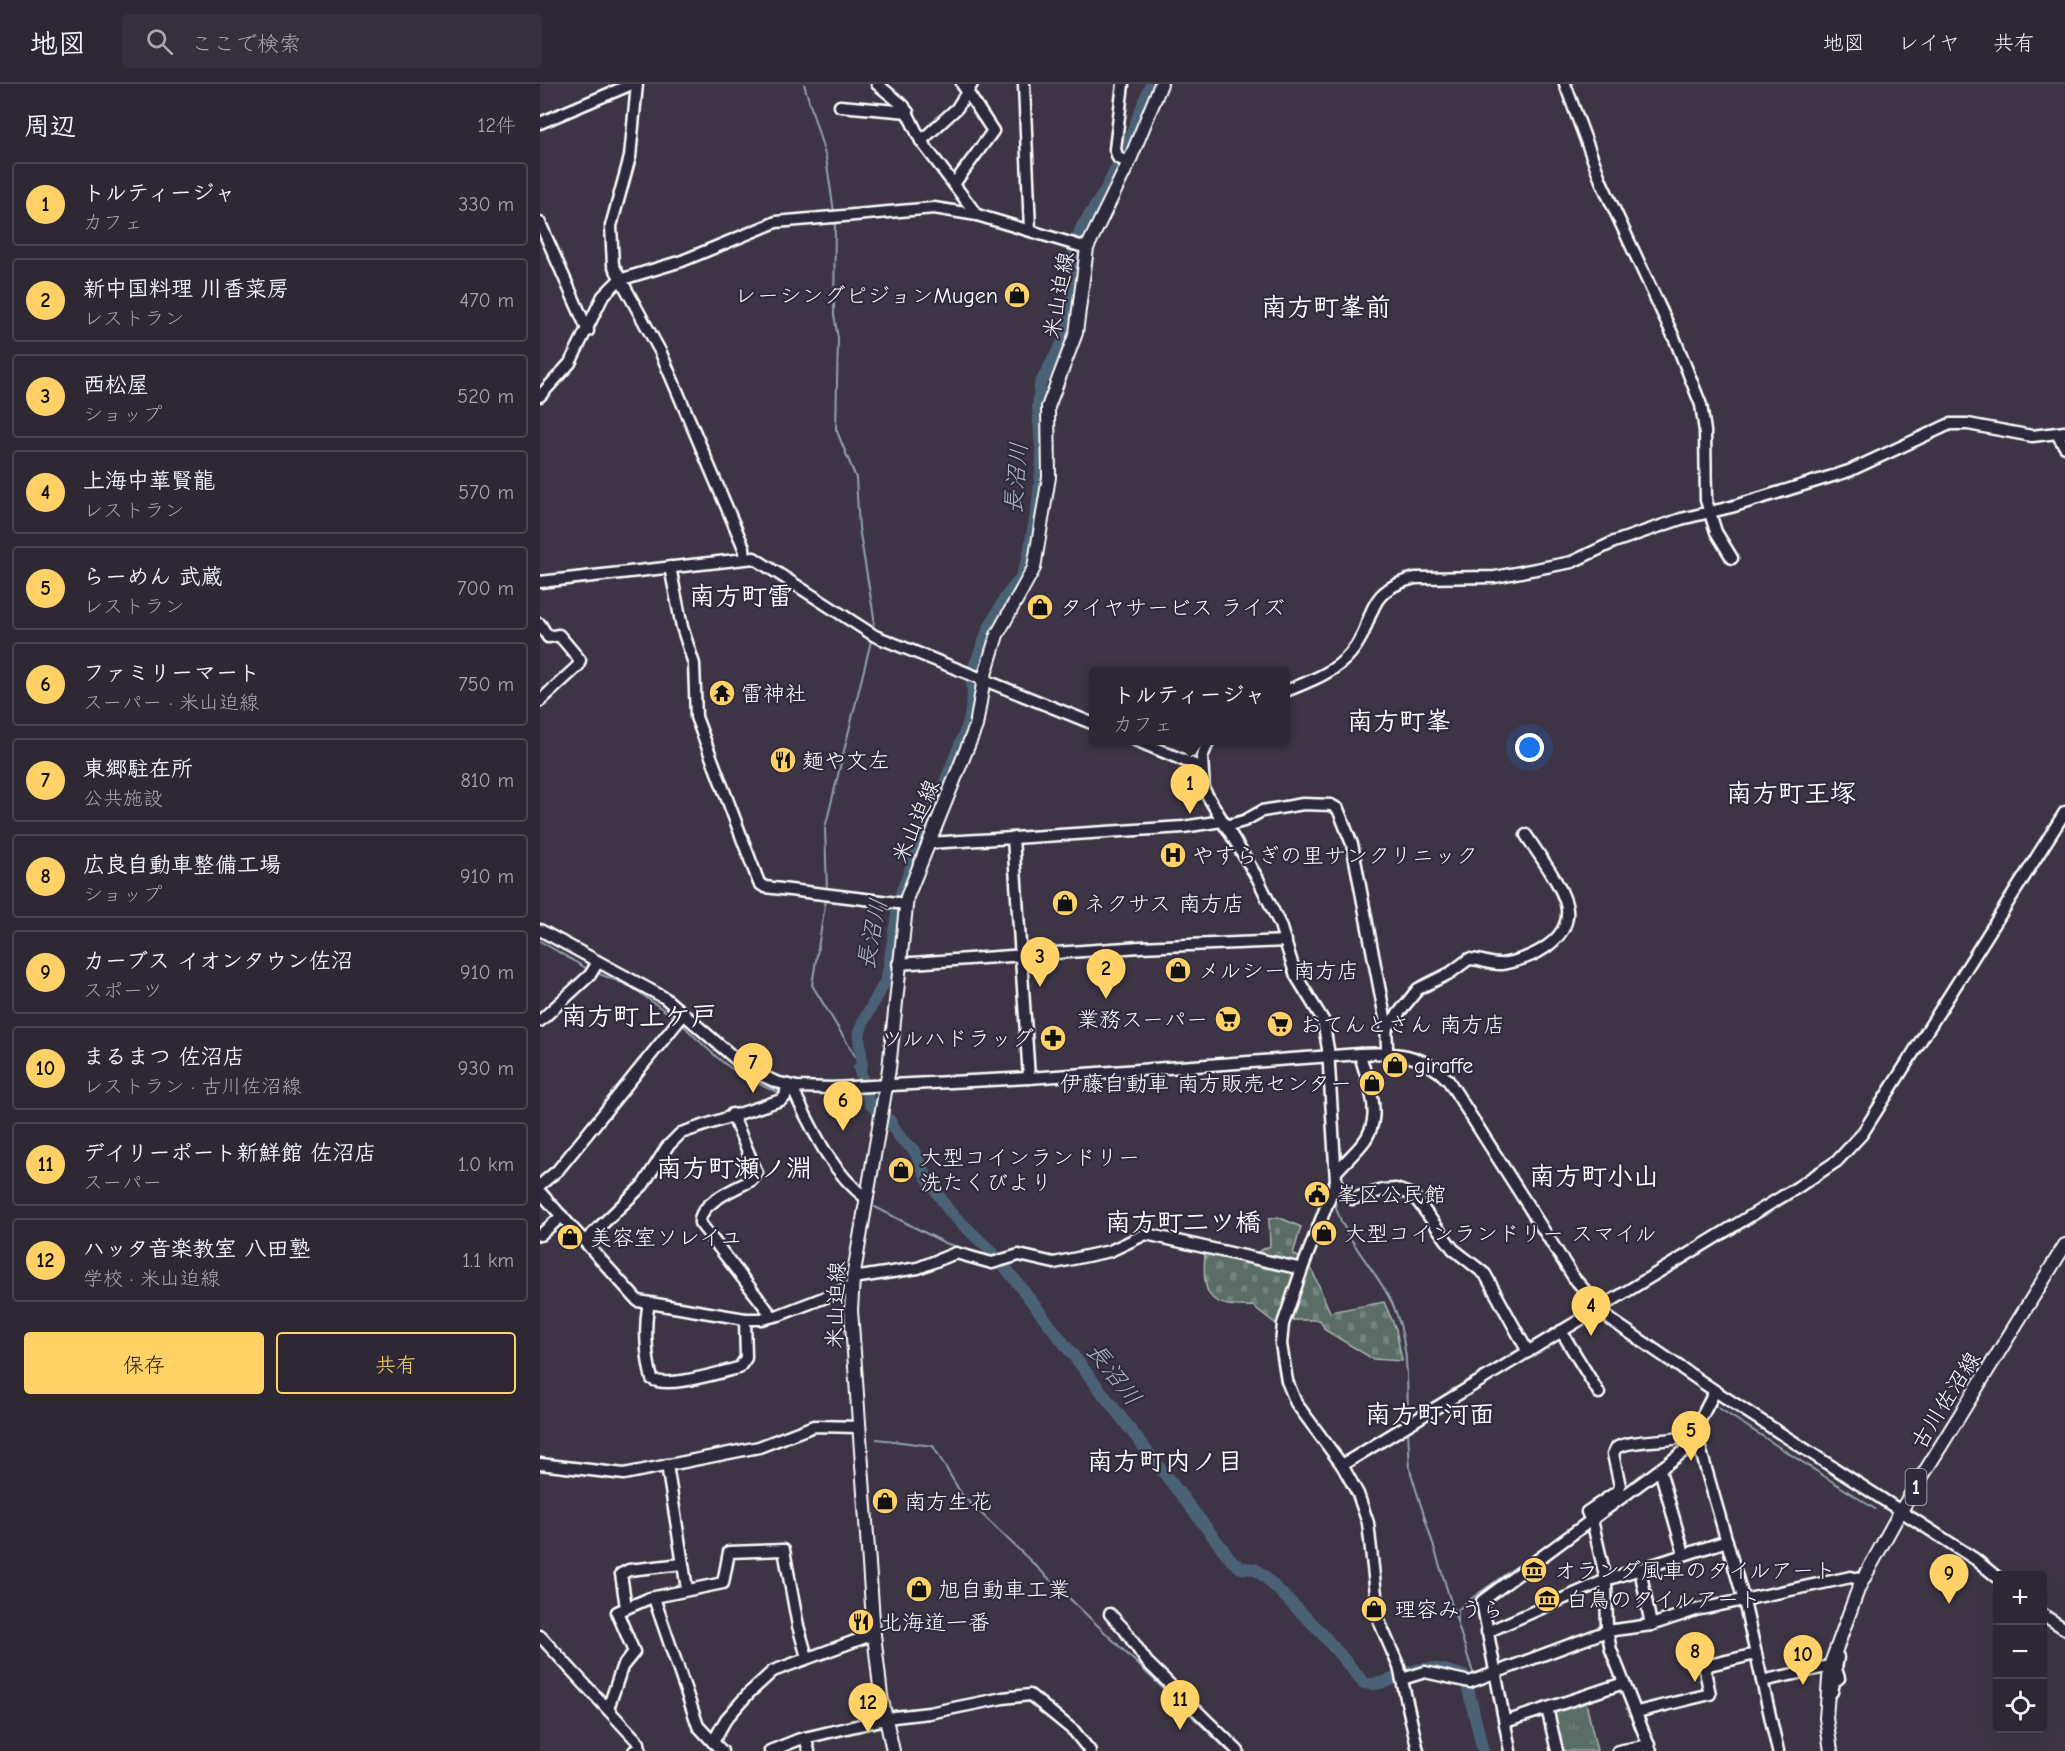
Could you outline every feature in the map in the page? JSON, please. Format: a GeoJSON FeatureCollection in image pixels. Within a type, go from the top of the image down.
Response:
{"type":"FeatureCollection","features":[{"type":"Feature","properties":{"kind":"main road","name":"米山迫線"},"geometry":{"type":"LineString","coordinates":[[893,1751],[885,1720],[874,1634],[851,1328],[852,1283],[887,1085],[901,904],[976,726],[984,678],[997,636],[1029,578],[1036,558],[1050,477],[1048,407],[1074,340],[1079,245],[1161,84]]}},
{"type":"Feature","properties":{"kind":"main road","name":"古川佐沼線"},"geometry":{"type":"LineString","coordinates":[[1831,1751],[1826,1707],[1830,1666],[1863,1580],[1900,1512],[2065,1245]]}},
{"type":"Feature","properties":{"kind":"street"},"geometry":{"type":"LineString","coordinates":[[540,123],[634,84],[630,157],[610,226],[611,253],[619,280],[661,353],[744,548],[745,557]]}},
{"type":"Feature","properties":{"kind":"street"},"geometry":{"type":"LineString","coordinates":[[877,84],[908,112],[921,141],[977,215]]}},
{"type":"Feature","properties":{"kind":"street"},"geometry":{"type":"LineString","coordinates":[[1023,84],[1033,231]]}},
{"type":"Feature","properties":{"kind":"street"},"geometry":{"type":"LineString","coordinates":[[1123,84],[1115,144],[1124,160]]}},
{"type":"Feature","properties":{"kind":"street"},"geometry":{"type":"LineString","coordinates":[[1565,84],[1601,181],[1676,342],[1701,405],[1705,431],[1704,484],[1709,512],[1716,532],[1732,558]]}},
{"type":"Feature","properties":{"kind":"street"},"geometry":{"type":"LineString","coordinates":[[921,141],[949,116],[967,87],[993,131],[954,184]]}},
{"type":"Feature","properties":{"kind":"street"},"geometry":{"type":"LineString","coordinates":[[840,106],[908,112]]}},
{"type":"Feature","properties":{"kind":"street"},"geometry":{"type":"LineString","coordinates":[[540,396],[570,363],[588,331],[603,296],[619,280],[682,261],[776,222],[922,208],[977,215],[1079,245]]}},
{"type":"Feature","properties":{"kind":"street"},"geometry":{"type":"LineString","coordinates":[[540,223],[588,331]]}},
{"type":"Feature","properties":{"kind":"street"},"geometry":{"type":"LineString","coordinates":[[1290,689],[1322,675],[1349,656],[1379,597],[1403,581],[1415,578],[1495,578],[1572,561],[1645,531],[1849,471],[1950,424],[1968,424],[2032,436],[2061,433],[2065,447]]}},
{"type":"Feature","properties":{"kind":"street"},"geometry":{"type":"LineString","coordinates":[[540,582],[745,557],[759,560],[872,635],[1089,722]]}},
{"type":"Feature","properties":{"kind":"street"},"geometry":{"type":"LineString","coordinates":[[670,567],[682,627],[694,664],[696,717],[759,883],[765,886],[901,904]]}},
{"type":"Feature","properties":{"kind":"street"},"geometry":{"type":"LineString","coordinates":[[540,624],[548,637],[559,635],[580,660],[578,666],[540,701]]}},
{"type":"Feature","properties":{"kind":"street"},"geometry":{"type":"LineString","coordinates":[[1145,745],[1202,768]]}},
{"type":"Feature","properties":{"kind":"street"},"geometry":{"type":"LineString","coordinates":[[1207,745],[1202,757],[1204,790],[1258,879],[1286,941],[1296,976],[1323,1020],[1329,1056],[1336,1177],[1343,1193],[1352,1200],[1383,1190],[1405,1191],[1413,1195],[1454,1249],[1485,1274],[1528,1352]]}},
{"type":"Feature","properties":{"kind":"street"},"geometry":{"type":"LineString","coordinates":[[928,843],[1204,825],[1244,821],[1262,811],[1303,804],[1331,805],[1338,809],[1352,844],[1386,1029],[1387,1048]]}},
{"type":"Feature","properties":{"kind":"street"},"geometry":{"type":"LineString","coordinates":[[1342,1465],[1837,1161],[1852,1147],[2065,812]]}},
{"type":"Feature","properties":{"kind":"street"},"geometry":{"type":"LineString","coordinates":[[1386,1029],[1418,989],[1428,982],[1445,976],[1470,959],[1503,963],[1540,951],[1551,944],[1563,929],[1566,904],[1526,835]]}},
{"type":"Feature","properties":{"kind":"street"},"geometry":{"type":"LineString","coordinates":[[1012,838],[1029,1078]]}},
{"type":"Feature","properties":{"kind":"street"},"geometry":{"type":"LineString","coordinates":[[540,930],[595,968],[654,990],[680,1019],[746,1068],[788,1090],[825,1155],[841,1176],[867,1199]]}},
{"type":"Feature","properties":{"kind":"street"},"geometry":{"type":"LineString","coordinates":[[898,964],[1140,947],[1286,941]]}},
{"type":"Feature","properties":{"kind":"street"},"geometry":{"type":"LineString","coordinates":[[540,1021],[595,968]]}},
{"type":"Feature","properties":{"kind":"street"},"geometry":{"type":"LineString","coordinates":[[540,1185],[558,1170],[680,1019]]}},
{"type":"Feature","properties":{"kind":"street"},"geometry":{"type":"LineString","coordinates":[[1360,1054],[1373,1101],[1374,1115],[1367,1137],[1336,1177],[1281,1334],[1284,1368],[1290,1391],[1301,1413],[1342,1465],[1365,1513],[1379,1621],[1401,1676],[1418,1751]]}},
{"type":"Feature","properties":{"kind":"street"},"geometry":{"type":"LineString","coordinates":[[585,1241],[643,1185],[667,1147],[681,1133],[788,1090],[1029,1078],[1360,1054],[1404,1054],[1428,1062],[1440,1071],[1457,1092],[1574,1278],[1598,1308],[1623,1329],[1715,1391],[1975,1559],[1993,1574]]}},
{"type":"Feature","properties":{"kind":"street"},"geometry":{"type":"LineString","coordinates":[[732,1114],[757,1173],[752,1180],[707,1206],[701,1214],[700,1223],[772,1316]]}},
{"type":"Feature","properties":{"kind":"street"},"geometry":{"type":"LineString","coordinates":[[540,1192],[638,1301],[745,1319],[772,1316],[852,1283],[918,1268],[956,1253],[967,1254],[985,1262],[1000,1262],[1019,1255],[1054,1263],[1110,1251],[1146,1234],[1302,1269]]}},
{"type":"Feature","properties":{"kind":"street"},"geometry":{"type":"LineString","coordinates":[[540,1235],[562,1216]]}},
{"type":"Feature","properties":{"kind":"street"},"geometry":{"type":"LineString","coordinates":[[649,1303],[646,1314],[649,1369],[652,1379],[657,1382],[674,1381],[739,1368],[746,1358],[745,1319]]}},
{"type":"Feature","properties":{"kind":"street"},"geometry":{"type":"LineString","coordinates":[[1561,1331],[1599,1393]]}},
{"type":"Feature","properties":{"kind":"street"},"geometry":{"type":"LineString","coordinates":[[1510,1751],[1481,1606],[1483,1598],[1590,1518],[1660,1470],[1696,1435],[1715,1391]]}},
{"type":"Feature","properties":{"kind":"street"},"geometry":{"type":"LineString","coordinates":[[540,1464],[624,1474],[759,1447],[814,1426],[859,1429]]}},
{"type":"Feature","properties":{"kind":"street"},"geometry":{"type":"LineString","coordinates":[[1590,1518],[1618,1491],[1620,1486],[1613,1454],[1616,1448],[1630,1443],[1696,1435]]}},
{"type":"Feature","properties":{"kind":"street"},"geometry":{"type":"LineString","coordinates":[[1696,1435],[1744,1601],[1778,1751]]}},
{"type":"Feature","properties":{"kind":"street"},"geometry":{"type":"LineString","coordinates":[[667,1465],[687,1589]]}},
{"type":"Feature","properties":{"kind":"street"},"geometry":{"type":"LineString","coordinates":[[1660,1470],[1684,1554]]}},
{"type":"Feature","properties":{"kind":"street"},"geometry":{"type":"LineString","coordinates":[[1590,1518],[1606,1580],[1607,1631],[1624,1683],[1650,1748],[1618,1751]]}},
{"type":"Feature","properties":{"kind":"street"},"geometry":{"type":"LineString","coordinates":[[1487,1632],[1606,1580],[1727,1541]]}},
{"type":"Feature","properties":{"kind":"street"},"geometry":{"type":"LineString","coordinates":[[608,1708],[622,1667],[634,1652],[616,1612],[654,1598],[723,1582],[729,1552],[784,1550],[798,1626],[807,1657]]}},
{"type":"Feature","properties":{"kind":"street"},"geometry":{"type":"LineString","coordinates":[[626,1607],[621,1575],[629,1570],[682,1564]]}},
{"type":"Feature","properties":{"kind":"street"},"geometry":{"type":"LineString","coordinates":[[1640,1569],[1651,1625]]}},
{"type":"Feature","properties":{"kind":"street"},"geometry":{"type":"LineString","coordinates":[[1401,1676],[1425,1672],[1439,1673],[1467,1682],[1607,1631],[1651,1625],[1696,1610],[1851,1577],[1863,1580]]}},
{"type":"Feature","properties":{"kind":"street"},"geometry":{"type":"LineString","coordinates":[[654,1598],[698,1726],[722,1751]]}},
{"type":"Feature","properties":{"kind":"street"},"geometry":{"type":"LineString","coordinates":[[1828,1738],[1833,1685],[1839,1678],[1836,1669],[1850,1610]]}},
{"type":"Feature","properties":{"kind":"street"},"geometry":{"type":"LineString","coordinates":[[1110,1614],[1124,1629],[1147,1662],[1238,1751]]}},
{"type":"Feature","properties":{"kind":"street"},"geometry":{"type":"LineString","coordinates":[[2047,1617],[2065,1629]]}},
{"type":"Feature","properties":{"kind":"street"},"geometry":{"type":"LineString","coordinates":[[713,1742],[726,1719],[749,1693],[774,1671],[874,1634]]}},
{"type":"Feature","properties":{"kind":"street"},"geometry":{"type":"LineString","coordinates":[[540,1636],[639,1743],[640,1749],[634,1751]]}},
{"type":"Feature","properties":{"kind":"street"},"geometry":{"type":"LineString","coordinates":[[1637,1712],[1710,1694],[1705,1671],[1709,1665],[1756,1654]]}},
{"type":"Feature","properties":{"kind":"street"},"geometry":{"type":"LineString","coordinates":[[1762,1681],[1830,1666]]}},
{"type":"Feature","properties":{"kind":"street"},"geometry":{"type":"LineString","coordinates":[[1504,1722],[1624,1683]]}},
{"type":"Feature","properties":{"kind":"street"},"geometry":{"type":"LineString","coordinates":[[770,1751],[805,1738],[885,1720],[1030,1695],[1074,1731],[1090,1751]]}},
{"type":"Feature","properties":{"kind":"street"},"geometry":{"type":"LineString","coordinates":[[1546,1708],[1557,1751]]}},
{"type":"Feature","properties":{"kind":"street"},"geometry":{"type":"LineString","coordinates":[[805,1738],[809,1751]]}},
{"type":"Feature","properties":{"kind":"green space"},"geometry":{"type":"Polygon","coordinates":[[[1278,1217],[1301,1227],[1293,1254],[1309,1263],[1330,1312],[1384,1302],[1396,1329],[1402,1361],[1373,1359],[1325,1330],[1320,1320],[1292,1320],[1276,1324],[1253,1306],[1226,1305],[1211,1296],[1205,1280],[1205,1253],[1241,1260],[1270,1246],[1269,1219],[1278,1217]]]}},
{"type":"Feature","properties":{"kind":"green space"},"geometry":{"type":"Polygon","coordinates":[[[1585,1698],[1597,1751],[1559,1751],[1550,1710],[1585,1698]]]}},
{"type":"Feature","properties":{"kind":"waterway"},"geometry":{"type":"LineString","coordinates":[[804,84],[826,158],[834,212]]}},
{"type":"Feature","properties":{"kind":"waterway","name":"長沼川"},"geometry":{"type":"LineString","coordinates":[[1151,84],[1125,151],[1104,193],[1081,228],[1075,248],[1075,276],[1066,336],[1040,384],[1038,408],[1042,459],[1038,502],[1028,559],[1020,579],[1005,598],[989,628],[972,673],[973,697],[969,722],[900,896],[887,978],[863,1022],[859,1035],[862,1065],[859,1068],[870,1104],[890,1121],[901,1139],[915,1151],[927,1178],[950,1212],[998,1258],[1232,1561],[1241,1568],[1255,1569],[1265,1577],[1319,1630],[1364,1683],[1379,1683],[1416,1670],[1428,1669],[1444,1670],[1465,1676],[1483,1751]]}},
{"type":"Feature","properties":{"kind":"waterway"},"geometry":{"type":"LineString","coordinates":[[835,221],[834,315],[838,338],[836,429],[856,478],[859,528],[874,617],[873,632]]}},
{"type":"Feature","properties":{"kind":"waterway"},"geometry":{"type":"LineString","coordinates":[[827,890],[825,828],[872,637]]}},
{"type":"Feature","properties":{"kind":"waterway"},"geometry":{"type":"LineString","coordinates":[[826,899],[812,985],[857,1059],[859,1068]]}},
{"type":"Feature","properties":{"kind":"waterway"},"geometry":{"type":"LineString","coordinates":[[540,941],[589,970]]}},
{"type":"Feature","properties":{"kind":"waterway"},"geometry":{"type":"LineString","coordinates":[[597,973],[630,986],[675,1018]]}},
{"type":"Feature","properties":{"kind":"waterway"},"geometry":{"type":"LineString","coordinates":[[681,1023],[726,1065],[750,1080],[781,1093]]}},
{"type":"Feature","properties":{"kind":"waterway"},"geometry":{"type":"LineString","coordinates":[[1323,1066],[1326,1106]]}},
{"type":"Feature","properties":{"kind":"waterway"},"geometry":{"type":"LineString","coordinates":[[813,1141],[827,1164]]}},
{"type":"Feature","properties":{"kind":"waterway"},"geometry":{"type":"LineString","coordinates":[[1334,1197],[1343,1225],[1386,1292],[1398,1319],[1405,1347],[1408,1419]]}},
{"type":"Feature","properties":{"kind":"waterway"},"geometry":{"type":"LineString","coordinates":[[875,1207],[945,1243],[976,1253]]}},
{"type":"Feature","properties":{"kind":"waterway"},"geometry":{"type":"LineString","coordinates":[[1714,1405],[1875,1509]]}},
{"type":"Feature","properties":{"kind":"waterway"},"geometry":{"type":"LineString","coordinates":[[811,1432],[823,1431]]}},
{"type":"Feature","properties":{"kind":"waterway"},"geometry":{"type":"LineString","coordinates":[[1408,1431],[1410,1470],[1473,1673]]}},
{"type":"Feature","properties":{"kind":"waterway"},"geometry":{"type":"LineString","coordinates":[[877,1439],[933,1446],[962,1495],[1228,1751]]}},
{"type":"Feature","properties":{"kind":"waterway"},"geometry":{"type":"LineString","coordinates":[[540,1458],[614,1468]]}},
{"type":"Feature","properties":{"kind":"waterway"},"geometry":{"type":"LineString","coordinates":[[1458,1622],[1458,1610],[1465,1603],[1585,1518]]}},
{"type":"Feature","properties":{"kind":"place","name":"レーシングピジョンMugen"},"geometry":{"type":"Point","coordinates":[1017,295]}},
{"type":"Feature","properties":{"kind":"place","name":"タイヤサービス ライズ"},"geometry":{"type":"Point","coordinates":[1040,607]}},
{"type":"Feature","properties":{"kind":"place","name":"雷神社"},"geometry":{"type":"Point","coordinates":[722,693]}},
{"type":"Feature","properties":{"kind":"place","name":"麺や文左"},"geometry":{"type":"Point","coordinates":[783,760]}},
{"type":"Feature","properties":{"kind":"place","name":"トルティージャ"},"geometry":{"type":"Point","coordinates":[1190,814]}},
{"type":"Feature","properties":{"kind":"place","name":"やすらぎの里サンクリニック"},"geometry":{"type":"Point","coordinates":[1173,855]}},
{"type":"Feature","properties":{"kind":"place","name":"ネクサス 南方店"},"geometry":{"type":"Point","coordinates":[1065,903]}},
{"type":"Feature","properties":{"kind":"place","name":"メルシー 南方店"},"geometry":{"type":"Point","coordinates":[1178,970]}},
{"type":"Feature","properties":{"kind":"place","name":"西松屋"},"geometry":{"type":"Point","coordinates":[1040,987]}},
{"type":"Feature","properties":{"kind":"place","name":"新中国料理 川香菜房"},"geometry":{"type":"Point","coordinates":[1106,999]}},
{"type":"Feature","properties":{"kind":"place","name":"業務スーパー"},"geometry":{"type":"Point","coordinates":[1228,1019]}},
{"type":"Feature","properties":{"kind":"place","name":"おてんとさん 南方店"},"geometry":{"type":"Point","coordinates":[1280,1024]}},
{"type":"Feature","properties":{"kind":"place","name":"ツルハドラッグ"},"geometry":{"type":"Point","coordinates":[1053,1038]}},
{"type":"Feature","properties":{"kind":"place","name":"giraffe"},"geometry":{"type":"Point","coordinates":[1395,1065]}},
{"type":"Feature","properties":{"kind":"place","name":"伊藤自動車 南方販売センター"},"geometry":{"type":"Point","coordinates":[1372,1083]}},
{"type":"Feature","properties":{"kind":"place","name":"東郷駐在所"},"geometry":{"type":"Point","coordinates":[753,1093]}},
{"type":"Feature","properties":{"kind":"place","name":"ファミリーマート"},"geometry":{"type":"Point","coordinates":[843,1131]}},
{"type":"Feature","properties":{"kind":"place","name":"大型コインランドリー 洗たくびより"},"geometry":{"type":"Point","coordinates":[901,1170]}},
{"type":"Feature","properties":{"kind":"place","name":"峯区公民館"},"geometry":{"type":"Point","coordinates":[1317,1194]}},
{"type":"Feature","properties":{"kind":"place","name":"大型コインランドリー スマイル"},"geometry":{"type":"Point","coordinates":[1324,1233]}},
{"type":"Feature","properties":{"kind":"place","name":"美容室ソレイユ"},"geometry":{"type":"Point","coordinates":[570,1237]}},
{"type":"Feature","properties":{"kind":"place","name":"上海中華賢龍"},"geometry":{"type":"Point","coordinates":[1591,1336]}},
{"type":"Feature","properties":{"kind":"place","name":"らーめん 武蔵"},"geometry":{"type":"Point","coordinates":[1691,1461]}},
{"type":"Feature","properties":{"kind":"place","name":"南方生花"},"geometry":{"type":"Point","coordinates":[885,1501]}},
{"type":"Feature","properties":{"kind":"place","name":"オランダ風車のタイルアート"},"geometry":{"type":"Point","coordinates":[1534,1570]}},
{"type":"Feature","properties":{"kind":"place","name":"旭自動車工業"},"geometry":{"type":"Point","coordinates":[919,1589]}},
{"type":"Feature","properties":{"kind":"place","name":"白鳥のタイルアート"},"geometry":{"type":"Point","coordinates":[1547,1599]}},
{"type":"Feature","properties":{"kind":"place","name":"カーブス イオンタウン佐沼"},"geometry":{"type":"Point","coordinates":[1949,1604]}},
{"type":"Feature","properties":{"kind":"place","name":"理容みうら"},"geometry":{"type":"Point","coordinates":[1374,1609]}},
{"type":"Feature","properties":{"kind":"place","name":"北海道一番"},"geometry":{"type":"Point","coordinates":[861,1622]}},
{"type":"Feature","properties":{"kind":"place","name":"広良自動車整備工場"},"geometry":{"type":"Point","coordinates":[1695,1682]}},
{"type":"Feature","properties":{"kind":"place","name":"まるまつ 佐沼店"},"geometry":{"type":"Point","coordinates":[1803,1685]}},
{"type":"Feature","properties":{"kind":"place","name":"デイリーポート新鮮館 佐沼店"},"geometry":{"type":"Point","coordinates":[1180,1730]}},
{"type":"Feature","properties":{"kind":"place","name":"ハッタ音楽教室 八田塾"},"geometry":{"type":"Point","coordinates":[868,1733]}},
{"type":"Feature","properties":{"kind":"district","name":"南方町峯前"},"geometry":{"type":"Point","coordinates":[1326,307]}},
{"type":"Feature","properties":{"kind":"district","name":"南方町雷"},"geometry":{"type":"Point","coordinates":[741,596]}},
{"type":"Feature","properties":{"kind":"district","name":"南方町峯"},"geometry":{"type":"Point","coordinates":[1399,721]}},
{"type":"Feature","properties":{"kind":"district","name":"南方町王塚"},"geometry":{"type":"Point","coordinates":[1791,793]}},
{"type":"Feature","properties":{"kind":"district","name":"南方町上ケ戸"},"geometry":{"type":"Point","coordinates":[639,1016]}},
{"type":"Feature","properties":{"kind":"district","name":"南方町瀬ノ淵"},"geometry":{"type":"Point","coordinates":[734,1168]}},
{"type":"Feature","properties":{"kind":"district","name":"南方町小山"},"geometry":{"type":"Point","coordinates":[1594,1176]}},
{"type":"Feature","properties":{"kind":"district","name":"南方町二ツ橋"},"geometry":{"type":"Point","coordinates":[1183,1222]}},
{"type":"Feature","properties":{"kind":"district","name":"南方町河面"},"geometry":{"type":"Point","coordinates":[1430,1414]}},
{"type":"Feature","properties":{"kind":"district","name":"南方町内ノ目"},"geometry":{"type":"Point","coordinates":[1165,1461]}}]}
